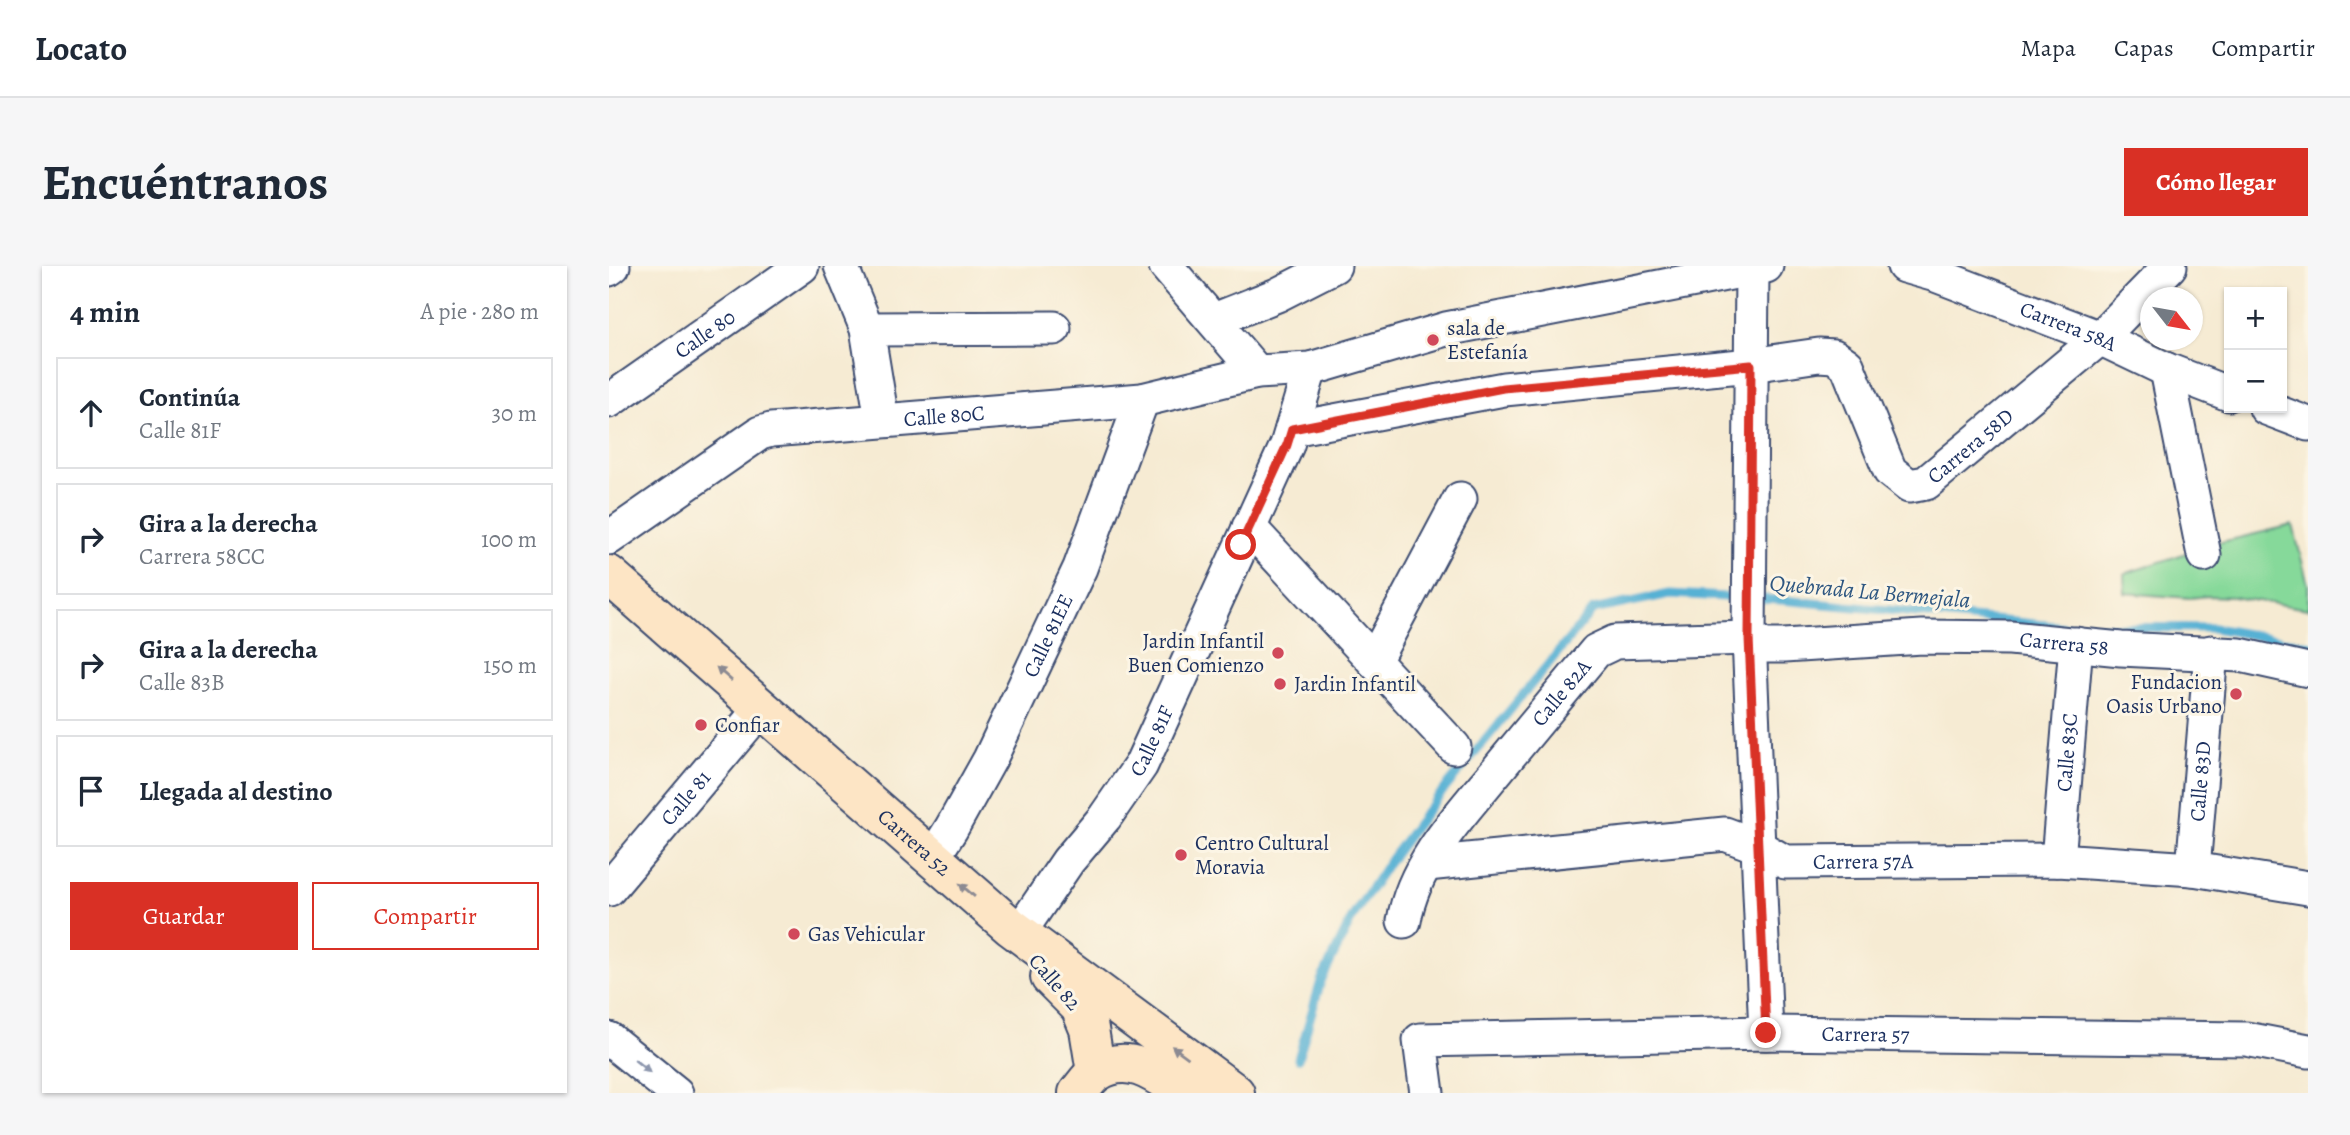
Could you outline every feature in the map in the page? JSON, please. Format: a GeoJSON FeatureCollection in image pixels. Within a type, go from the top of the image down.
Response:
{"type":"FeatureCollection","features":[{"type":"Feature","properties":{"kind":"main road","name":"Carrera 52"},"geometry":{"type":"LineString","coordinates":[[609,575],[1019,933],[1235,1093]]}},
{"type":"Feature","properties":{"kind":"main road","name":"Calle 82"},"geometry":{"type":"LineString","coordinates":[[1019,933],[1029,955],[1080,1007],[1089,1029],[1087,1082]]}},
{"type":"Feature","properties":{"kind":"main road","name":"Calle 82"},"geometry":{"type":"LineString","coordinates":[[1087,1082],[1118,1065],[1130,1063],[1142,1067],[1184,1093]]}},
{"type":"Feature","properties":{"kind":"street"},"geometry":{"type":"LineString","coordinates":[[841,266],[867,329],[882,420]]}},
{"type":"Feature","properties":{"kind":"street"},"geometry":{"type":"LineString","coordinates":[[1166,266],[1257,372]]}},
{"type":"Feature","properties":{"kind":"street"},"geometry":{"type":"LineString","coordinates":[[1214,320],[1277,295],[1334,266]]}},
{"type":"Feature","properties":{"kind":"street","name":"Carrera 58A"},"geometry":{"type":"LineString","coordinates":[[1904,266],[1936,275],[2100,338],[2167,370],[2224,392]]}},
{"type":"Feature","properties":{"kind":"street","name":"Carrera 58D"},"geometry":{"type":"LineString","coordinates":[[1292,429],[1503,388],[1751,365],[1819,355],[1834,356],[1847,365],[1890,471],[1909,486],[1926,483],[2100,338],[2170,266]]}},
{"type":"Feature","properties":{"kind":"street"},"geometry":{"type":"LineString","coordinates":[[1310,369],[1446,328],[1759,268],[1751,365],[1749,608],[1766,1033]]}},
{"type":"Feature","properties":{"kind":"street","name":"Calle 80"},"geometry":{"type":"LineString","coordinates":[[609,401],[782,271]]}},
{"type":"Feature","properties":{"kind":"street"},"geometry":{"type":"LineString","coordinates":[[867,329],[1054,328]]}},
{"type":"Feature","properties":{"kind":"street","name":"Calle 80C"},"geometry":{"type":"LineString","coordinates":[[609,538],[759,433],[882,420],[1142,400],[1257,372],[1310,369]]}},
{"type":"Feature","properties":{"kind":"street","name":"Calle 81F"},"geometry":{"type":"LineString","coordinates":[[1019,933],[1068,861],[1105,817],[1141,765],[1287,445],[1310,369]]}},
{"type":"Feature","properties":{"kind":"street"},"geometry":{"type":"LineString","coordinates":[[2167,370],[2204,555]]}},
{"type":"Feature","properties":{"kind":"street","name":"Calle 81EE"},"geometry":{"type":"LineString","coordinates":[[932,859],[990,759],[1080,568],[1142,400]]}},
{"type":"Feature","properties":{"kind":"street"},"geometry":{"type":"LineString","coordinates":[[2279,413],[2308,424]]}},
{"type":"Feature","properties":{"kind":"street"},"geometry":{"type":"LineString","coordinates":[[1374,661],[1460,499]]}},
{"type":"Feature","properties":{"kind":"street"},"geometry":{"type":"LineString","coordinates":[[1249,527],[1454,747]]}},
{"type":"Feature","properties":{"kind":"street","name":"Calle 82A"},"geometry":{"type":"LineString","coordinates":[[1404,921],[1408,900],[1452,825],[1595,650],[1615,642],[1749,608],[1765,646],[1818,645]]}},
{"type":"Feature","properties":{"kind":"street","name":"Carrera 58"},"geometry":{"type":"LineString","coordinates":[[1818,645],[1922,637],[2010,638],[2240,655],[2308,670]]}},
{"type":"Feature","properties":{"kind":"street","name":"Calle 83C"},"geometry":{"type":"LineString","coordinates":[[2058,860],[2076,644]]}},
{"type":"Feature","properties":{"kind":"street","name":"Calle 83D"},"geometry":{"type":"LineString","coordinates":[[2193,869],[2211,652]]}},
{"type":"Feature","properties":{"kind":"street","name":"Calle 81"},"geometry":{"type":"LineString","coordinates":[[609,889],[762,707]]}},
{"type":"Feature","properties":{"kind":"street","name":"Carrera 57A"},"geometry":{"type":"LineString","coordinates":[[1427,864],[1725,834],[1757,846],[1785,862],[2058,860],[2193,869],[2308,888]]}},
{"type":"Feature","properties":{"kind":"street","name":"Carrera 57"},"geometry":{"type":"LineString","coordinates":[[1427,1093],[1420,1040],[1766,1033],[2246,1040],[2308,1051]]}},
{"type":"Feature","properties":{"kind":"street"},"geometry":{"type":"LineString","coordinates":[[609,1039],[676,1093]]}},
{"type":"Feature","properties":{"kind":"green space"},"geometry":{"type":"Polygon","coordinates":[[[2293,525],[2308,585],[2308,609],[2233,597],[2190,598],[2125,593],[2124,574],[2213,544],[2293,525]]]}},
{"type":"Feature","properties":{"kind":"waterway","name":"Quebrada La Bermejala"},"geometry":{"type":"LineString","coordinates":[[1298,1059],[1321,981],[1353,916],[1429,808],[1593,610],[1670,594],[1782,600],[2065,627],[2214,628],[2308,645]]}},
{"type":"Feature","properties":{"kind":"place","name":"sala de Estefanía"},"geometry":{"type":"Point","coordinates":[1433,340]}},
{"type":"Feature","properties":{"kind":"place","name":"Jardin Infantil Buen Comienzo"},"geometry":{"type":"Point","coordinates":[1278,653]}},
{"type":"Feature","properties":{"kind":"place","name":"Jardin Infantil"},"geometry":{"type":"Point","coordinates":[1280,684]}},
{"type":"Feature","properties":{"kind":"place","name":"Fundacion Oasis Urbano"},"geometry":{"type":"Point","coordinates":[2236,694]}},
{"type":"Feature","properties":{"kind":"place","name":"Confiar"},"geometry":{"type":"Point","coordinates":[701,725]}},
{"type":"Feature","properties":{"kind":"place","name":"Centro Cultural Moravia"},"geometry":{"type":"Point","coordinates":[1181,855]}},
{"type":"Feature","properties":{"kind":"place","name":"Gas Vehicular"},"geometry":{"type":"Point","coordinates":[794,934]}},
{"type":"Feature","properties":{"kind":"route"},"geometry":{"type":"LineString","coordinates":[[1241,545],[1292,429],[1503,388],[1751,365],[1749,638],[1766,1033]]}}]}
